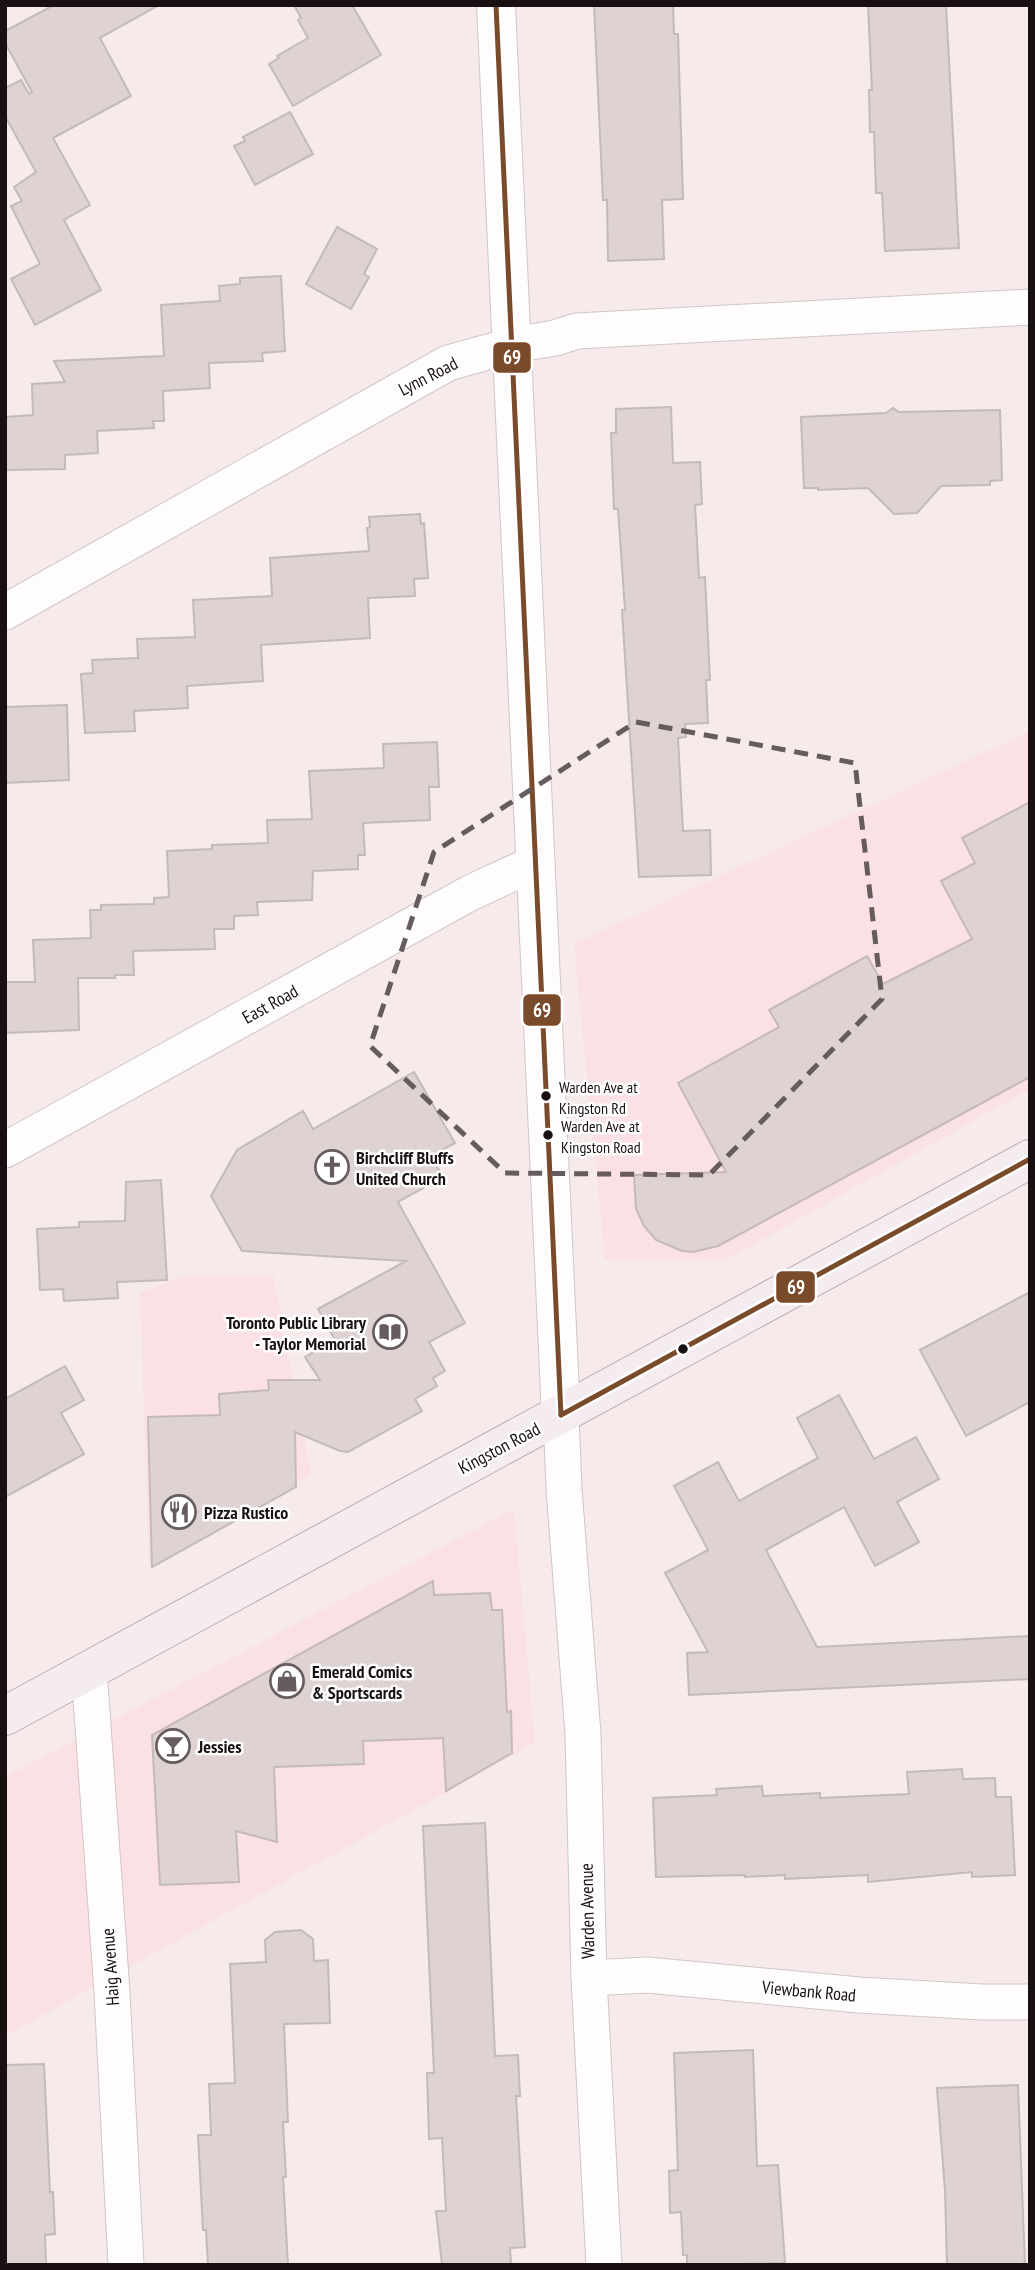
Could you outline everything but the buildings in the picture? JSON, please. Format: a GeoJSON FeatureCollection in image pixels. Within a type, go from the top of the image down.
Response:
{"type":"FeatureCollection","features":[{"type":"Feature","properties":{"kind":"main road","name":"Warden Avenue"},"geometry":{"type":"LineString","coordinates":[[496,5],[561,1415]]}},
{"type":"Feature","properties":{"kind":"main road","name":"Kingston Road"},"geometry":{"type":"LineString","coordinates":[[5,1716],[1030,1159]]}},
{"type":"Feature","properties":{"kind":"street","name":"Lynn Road"},"geometry":{"type":"LineString","coordinates":[[5,612],[448,363],[577,331],[1030,307]]}},
{"type":"Feature","properties":{"kind":"street","name":"East Road"},"geometry":{"type":"LineString","coordinates":[[5,1150],[470,893],[537,862]]}},
{"type":"Feature","properties":{"kind":"street","name":"Warden Avenue"},"geometry":{"type":"LineString","coordinates":[[561,1415],[583,1734],[589,1978],[604,2265]]}},
{"type":"Feature","properties":{"kind":"street","name":"Haig Avenue"},"geometry":{"type":"LineString","coordinates":[[89,1670],[112,1992],[126,2265]]}},
{"type":"Feature","properties":{"kind":"street","name":"Viewbank Road"},"geometry":{"type":"LineString","coordinates":[[589,1978],[647,1975],[859,1995],[1030,2002]]}},
{"type":"Feature","properties":{"kind":"highlighted area"},"geometry":{"type":"Polygon","coordinates":[[[636,722],[855,763],[882,999],[709,1175],[505,1173],[370,1046],[434,852],[636,722]]]}},
{"type":"Feature","properties":{"kind":"shaded area"},"geometry":{"type":"Polygon","coordinates":[[[1030,731],[1030,1089],[724,1261],[605,1260],[574,944],[1030,731]]]}},
{"type":"Feature","properties":{"kind":"shaded area"},"geometry":{"type":"Polygon","coordinates":[[[273,1275],[311,1474],[149,1566],[140,1293],[182,1277],[273,1275]]]}},
{"type":"Feature","properties":{"kind":"shaded area"},"geometry":{"type":"Polygon","coordinates":[[[514,1509],[535,1743],[5,2036],[5,1777],[514,1509]]]}},
{"type":"Feature","properties":{"kind":"transit line","name":"69"},"geometry":{"type":"LineString","coordinates":[[496,5],[561,1415]]}},
{"type":"Feature","properties":{"kind":"transit line","name":"69"},"geometry":{"type":"LineString","coordinates":[[561,1415],[1030,1159]]}},
{"type":"Feature","properties":{"kind":"place","name":"Warden Ave at Kingston Rd"},"geometry":{"type":"Point","coordinates":[546,1096]}},
{"type":"Feature","properties":{"kind":"place","name":"Warden Ave at Kingston Road"},"geometry":{"type":"Point","coordinates":[548,1135]}},
{"type":"Feature","properties":{"kind":"place","name":"Birchcliff Bluffs United Church"},"geometry":{"type":"Point","coordinates":[332,1167]}},
{"type":"Feature","properties":{"kind":"place","name":"Toronto Public Library - Taylor Memorial"},"geometry":{"type":"Point","coordinates":[390,1332]}},
{"type":"Feature","properties":{"kind":"place","name":"Pizza Rustico"},"geometry":{"type":"Point","coordinates":[179,1512]}},
{"type":"Feature","properties":{"kind":"place","name":"Emerald Comics & Sportscards"},"geometry":{"type":"Point","coordinates":[287,1681]}},
{"type":"Feature","properties":{"kind":"place","name":"Jessies"},"geometry":{"type":"Point","coordinates":[173,1746]}}]}
